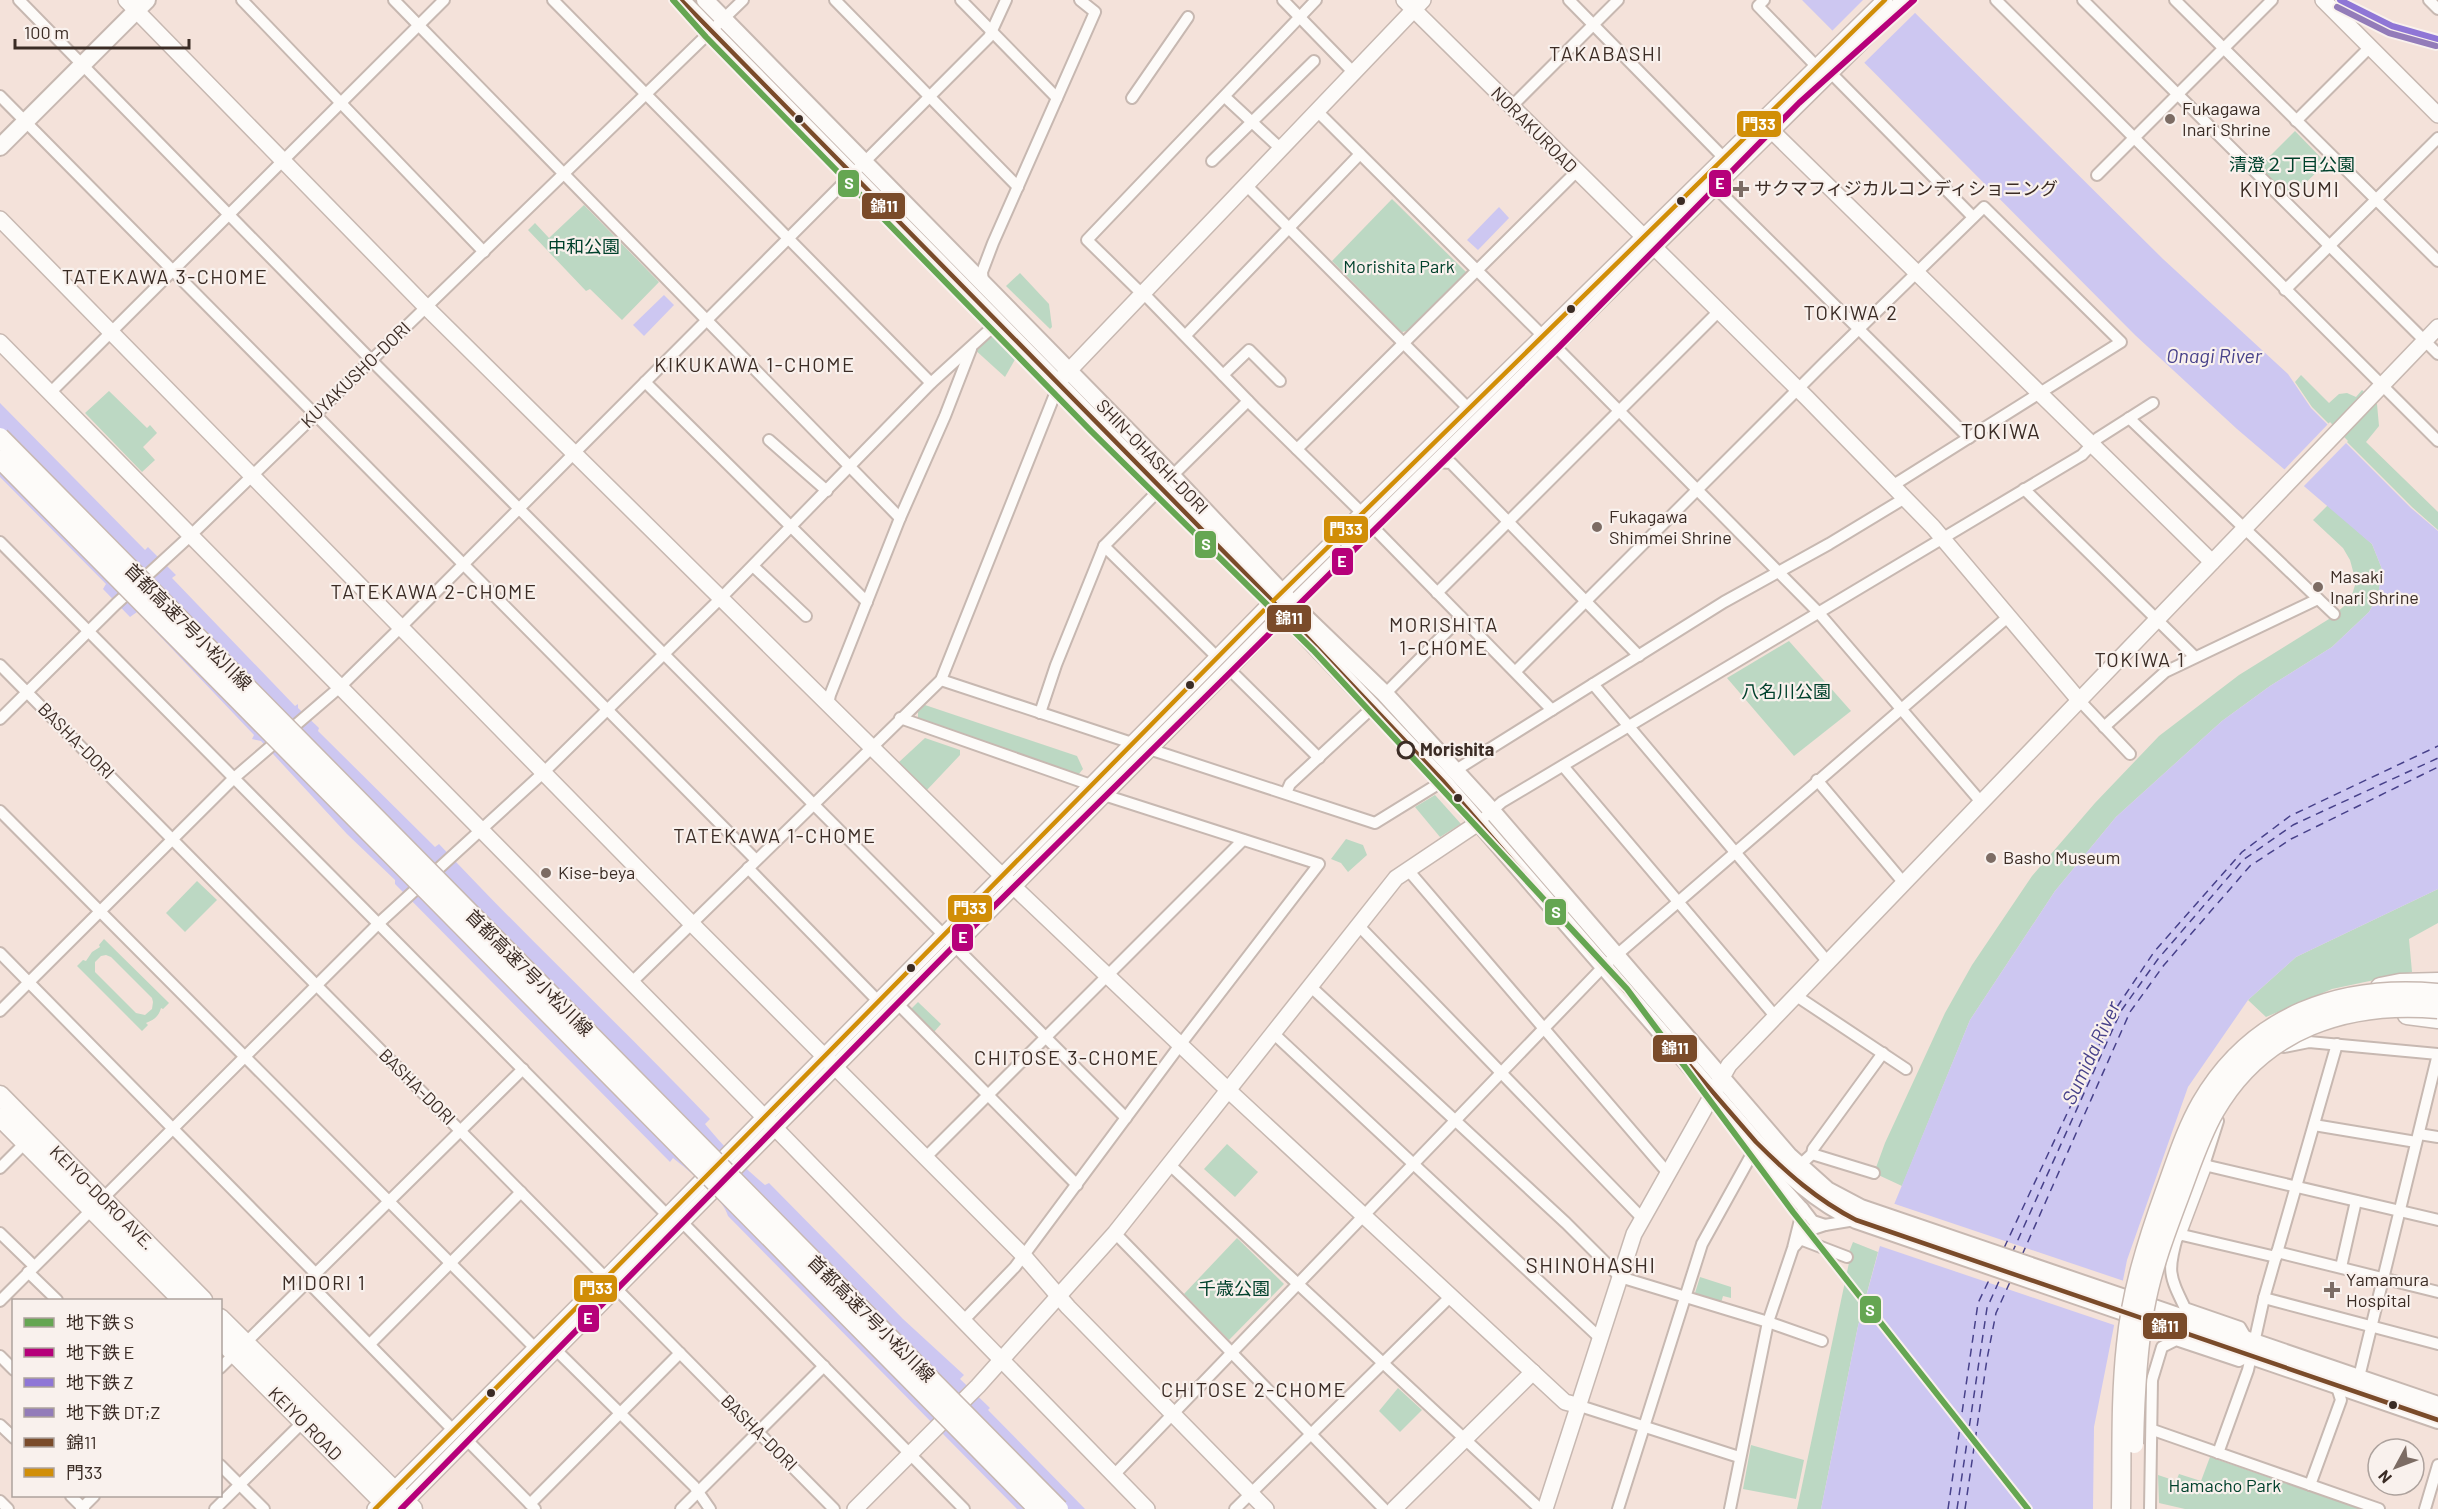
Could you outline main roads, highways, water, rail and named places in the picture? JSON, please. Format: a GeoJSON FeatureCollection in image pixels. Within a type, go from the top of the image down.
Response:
{"type":"FeatureCollection","features":[{"type":"Feature","properties":{"kind":"highway","name":"首都高速7号小松川線"},"geometry":{"type":"LineString","coordinates":[[0,437],[1059,1509]]}},
{"type":"Feature","properties":{"kind":"highway","name":"首都高速7号小松川線"},"geometry":{"type":"LineString","coordinates":[[0,459],[1038,1509]]}},
{"type":"Feature","properties":{"kind":"highway"},"geometry":{"type":"LineString","coordinates":[[2133,1509],[2138,1375],[2145,1308],[2165,1236],[2207,1126],[2235,1082],[2268,1050],[2310,1025],[2339,1015],[2355,1003],[2400,983],[2438,982]]}},
{"type":"Feature","properties":{"kind":"highway"},"geometry":{"type":"LineString","coordinates":[[2121,1509],[2122,1385],[2132,1305],[2151,1232],[2189,1128],[2202,1102],[2222,1073],[2260,1035],[2303,1010],[2355,1003],[2395,991],[2438,993]]}},
{"type":"Feature","properties":{"kind":"highway"},"geometry":{"type":"LineString","coordinates":[[2355,1003],[2438,1009]]}},
{"type":"Feature","properties":{"kind":"highway"},"geometry":{"type":"LineString","coordinates":[[2355,1003],[2378,1011],[2438,1018]]}},
{"type":"Feature","properties":{"kind":"highway","name":"KEIYO-DORO AVE."},"geometry":{"type":"LineString","coordinates":[[0,1095],[97,1204],[202,1299]]}},
{"type":"Feature","properties":{"kind":"highway"},"geometry":{"type":"LineString","coordinates":[[0,1117],[97,1204],[181,1299]]}},
{"type":"Feature","properties":{"kind":"highway"},"geometry":{"type":"LineString","coordinates":[[222,1321],[241,1349],[394,1504]]}},
{"type":"Feature","properties":{"kind":"highway","name":"KEIYO ROAD"},"geometry":{"type":"LineString","coordinates":[[222,1340],[241,1349],[303,1422],[394,1504]]}},
{"type":"Feature","properties":{"kind":"main road"},"geometry":{"type":"LineString","coordinates":[[681,0],[718,26]]}},
{"type":"Feature","properties":{"kind":"main road","name":"SHIN-OHASHI-DORI"},"geometry":{"type":"LineString","coordinates":[[705,0],[718,26],[859,168],[983,283],[1063,377],[1283,603],[1372,708],[1492,811],[1609,961]]}},
{"type":"Feature","properties":{"kind":"main road"},"geometry":{"type":"LineString","coordinates":[[0,147],[82,65],[136,4]]}},
{"type":"Feature","properties":{"kind":"main road","name":"SHIN-OHASHI-DORI"},"geometry":{"type":"LineString","coordinates":[[859,168],[997,323],[1063,377]]}},
{"type":"Feature","properties":{"kind":"main road","name":"SHIN-OHASHI-DORI"},"geometry":{"type":"LineString","coordinates":[[1283,603],[1385,694],[1449,776],[1478,822],[1609,961],[1717,1085],[1799,1166],[1858,1214]]}},
{"type":"Feature","properties":{"kind":"main road","name":"SHIN-OHASHI-DORI"},"geometry":{"type":"LineString","coordinates":[[1717,1085],[1755,1147],[1813,1196],[1835,1210],[1858,1214]]}},
{"type":"Feature","properties":{"kind":"main road"},"geometry":{"type":"LineString","coordinates":[[1858,1214],[2244,1344],[2359,1377],[2438,1405]]}},
{"type":"Feature","properties":{"kind":"main road"},"geometry":{"type":"LineString","coordinates":[[2244,1344],[2336,1384],[2438,1420]]}},
{"type":"Feature","properties":{"kind":"water"},"geometry":{"type":"Polygon","coordinates":[[[1802,0],[1902,0],[2163,259],[2288,374],[2311,408],[2411,508],[2438,531],[2438,889],[2296,957],[2248,1000],[2188,1087],[2127,1260],[2094,1427],[2093,1509],[1821,1509],[1858,1326],[1886,1224],[1970,1020],[2055,891],[2116,817],[2222,721],[2270,686],[2332,647],[2369,612],[2378,596],[2382,569],[2372,544],[2237,429],[2135,335],[1802,0]]]}},
{"type":"Feature","properties":{"kind":"water"},"geometry":{"type":"Polygon","coordinates":[[[1499,207],[1509,218],[1478,250],[1467,240],[1499,207]]]}},
{"type":"Feature","properties":{"kind":"water"},"geometry":{"type":"Polygon","coordinates":[[[664,295],[674,305],[644,336],[633,325],[664,295]]]}},
{"type":"Feature","properties":{"kind":"water"},"geometry":{"type":"Polygon","coordinates":[[[0,403],[145,550],[148,547],[176,575],[172,578],[295,706],[298,704],[298,708],[319,728],[318,731],[435,847],[439,844],[676,1084],[710,1119],[705,1124],[734,1156],[765,1185],[769,1183],[903,1319],[964,1375],[960,1379],[1085,1509],[1017,1509],[728,1216],[713,1193],[673,1158],[670,1162],[395,884],[395,880],[347,834],[261,741],[252,739],[254,735],[137,612],[130,617],[103,589],[106,584],[0,477],[0,403]]]}},
{"type":"Feature","properties":{"kind":"metro line","name":"S"},"geometry":{"type":"LineString","coordinates":[[673,0],[706,37],[1091,431],[1313,650],[1627,989],[1793,1212],[2028,1509]]}},
{"type":"Feature","properties":{"kind":"metro line","name":"E"},"geometry":{"type":"LineString","coordinates":[[401,1509],[954,946],[1559,347],[1799,103],[1914,0]]}},
{"type":"Feature","properties":{"kind":"metro line","name":"Z"},"geometry":{"type":"LineString","coordinates":[[2340,0],[2392,26],[2438,39]]}},
{"type":"Feature","properties":{"kind":"metro line","name":"DT;Z"},"geometry":{"type":"LineString","coordinates":[[2337,7],[2389,33],[2436,46]]}},
{"type":"Feature","properties":{"kind":"place","name":"Fukagawa Inari Shrine"},"geometry":{"type":"Point","coordinates":[2170,119]}},
{"type":"Feature","properties":{"kind":"place","name":"サクマフィジカルコンディショニング"},"geometry":{"type":"Point","coordinates":[1741,189]}},
{"type":"Feature","properties":{"kind":"place","name":"Fukagawa Shimmei Shrine"},"geometry":{"type":"Point","coordinates":[1597,527]}},
{"type":"Feature","properties":{"kind":"place","name":"Masaki Inari Shrine"},"geometry":{"type":"Point","coordinates":[2318,587]}},
{"type":"Feature","properties":{"kind":"place","name":"Morishita"},"geometry":{"type":"Point","coordinates":[1406,750]}},
{"type":"Feature","properties":{"kind":"place","name":"Basho Museum"},"geometry":{"type":"Point","coordinates":[1991,858]}},
{"type":"Feature","properties":{"kind":"place","name":"Kise-beya"},"geometry":{"type":"Point","coordinates":[546,873]}},
{"type":"Feature","properties":{"kind":"place","name":"Yamamura Hospital"},"geometry":{"type":"Point","coordinates":[2332,1290]}},
{"type":"Feature","properties":{"kind":"district","name":"TAKABASHI"},"geometry":{"type":"Point","coordinates":[1606,54]}},
{"type":"Feature","properties":{"kind":"district","name":"KIYOSUMI"},"geometry":{"type":"Point","coordinates":[2290,190]}},
{"type":"Feature","properties":{"kind":"district","name":"TATEKAWA 3-CHOME"},"geometry":{"type":"Point","coordinates":[165,277]}},
{"type":"Feature","properties":{"kind":"district","name":"TOKIWA 2"},"geometry":{"type":"Point","coordinates":[1851,313]}},
{"type":"Feature","properties":{"kind":"district","name":"KIKUKAWA 1-CHOME"},"geometry":{"type":"Point","coordinates":[755,365]}},
{"type":"Feature","properties":{"kind":"district","name":"TOKIWA"},"geometry":{"type":"Point","coordinates":[2001,432]}},
{"type":"Feature","properties":{"kind":"district","name":"TATEKAWA 2-CHOME"},"geometry":{"type":"Point","coordinates":[434,592]}},
{"type":"Feature","properties":{"kind":"district","name":"MORISHITA 1-CHOME"},"geometry":{"type":"Point","coordinates":[1444,636]}},
{"type":"Feature","properties":{"kind":"district","name":"TOKIWA 1"},"geometry":{"type":"Point","coordinates":[2140,660]}},
{"type":"Feature","properties":{"kind":"district","name":"TATEKAWA 1-CHOME"},"geometry":{"type":"Point","coordinates":[775,836]}},
{"type":"Feature","properties":{"kind":"district","name":"CHITOSE 3-CHOME"},"geometry":{"type":"Point","coordinates":[1067,1058]}},
{"type":"Feature","properties":{"kind":"district","name":"SHINOHASHI"},"geometry":{"type":"Point","coordinates":[1591,1266]}},
{"type":"Feature","properties":{"kind":"district","name":"MIDORI 1"},"geometry":{"type":"Point","coordinates":[324,1283]}},
{"type":"Feature","properties":{"kind":"district","name":"CHITOSE 2-CHOME"},"geometry":{"type":"Point","coordinates":[1254,1390]}},
{"type":"Feature","properties":{"kind":"park label","name":"清澄２丁目公園"},"geometry":{"type":"Point","coordinates":[2292,165]}},
{"type":"Feature","properties":{"kind":"park label","name":"中和公園"},"geometry":{"type":"Point","coordinates":[584,247]}},
{"type":"Feature","properties":{"kind":"park label","name":"Morishita Park"},"geometry":{"type":"Point","coordinates":[1399,267]}},
{"type":"Feature","properties":{"kind":"park label","name":"八名川公園"},"geometry":{"type":"Point","coordinates":[1786,692]}},
{"type":"Feature","properties":{"kind":"park label","name":"千歳公園"},"geometry":{"type":"Point","coordinates":[1234,1289]}},
{"type":"Feature","properties":{"kind":"park label","name":"Hamacho Park"},"geometry":{"type":"Point","coordinates":[2225,1486]}},
{"type":"Feature","properties":{"kind":"water label","name":"Onagi River"},"geometry":{"type":"Point","coordinates":[2214,356]}},
{"type":"Feature","properties":{"kind":"water label","name":"Sumida River"},"geometry":{"type":"Point","coordinates":[2091,1053]}}]}
